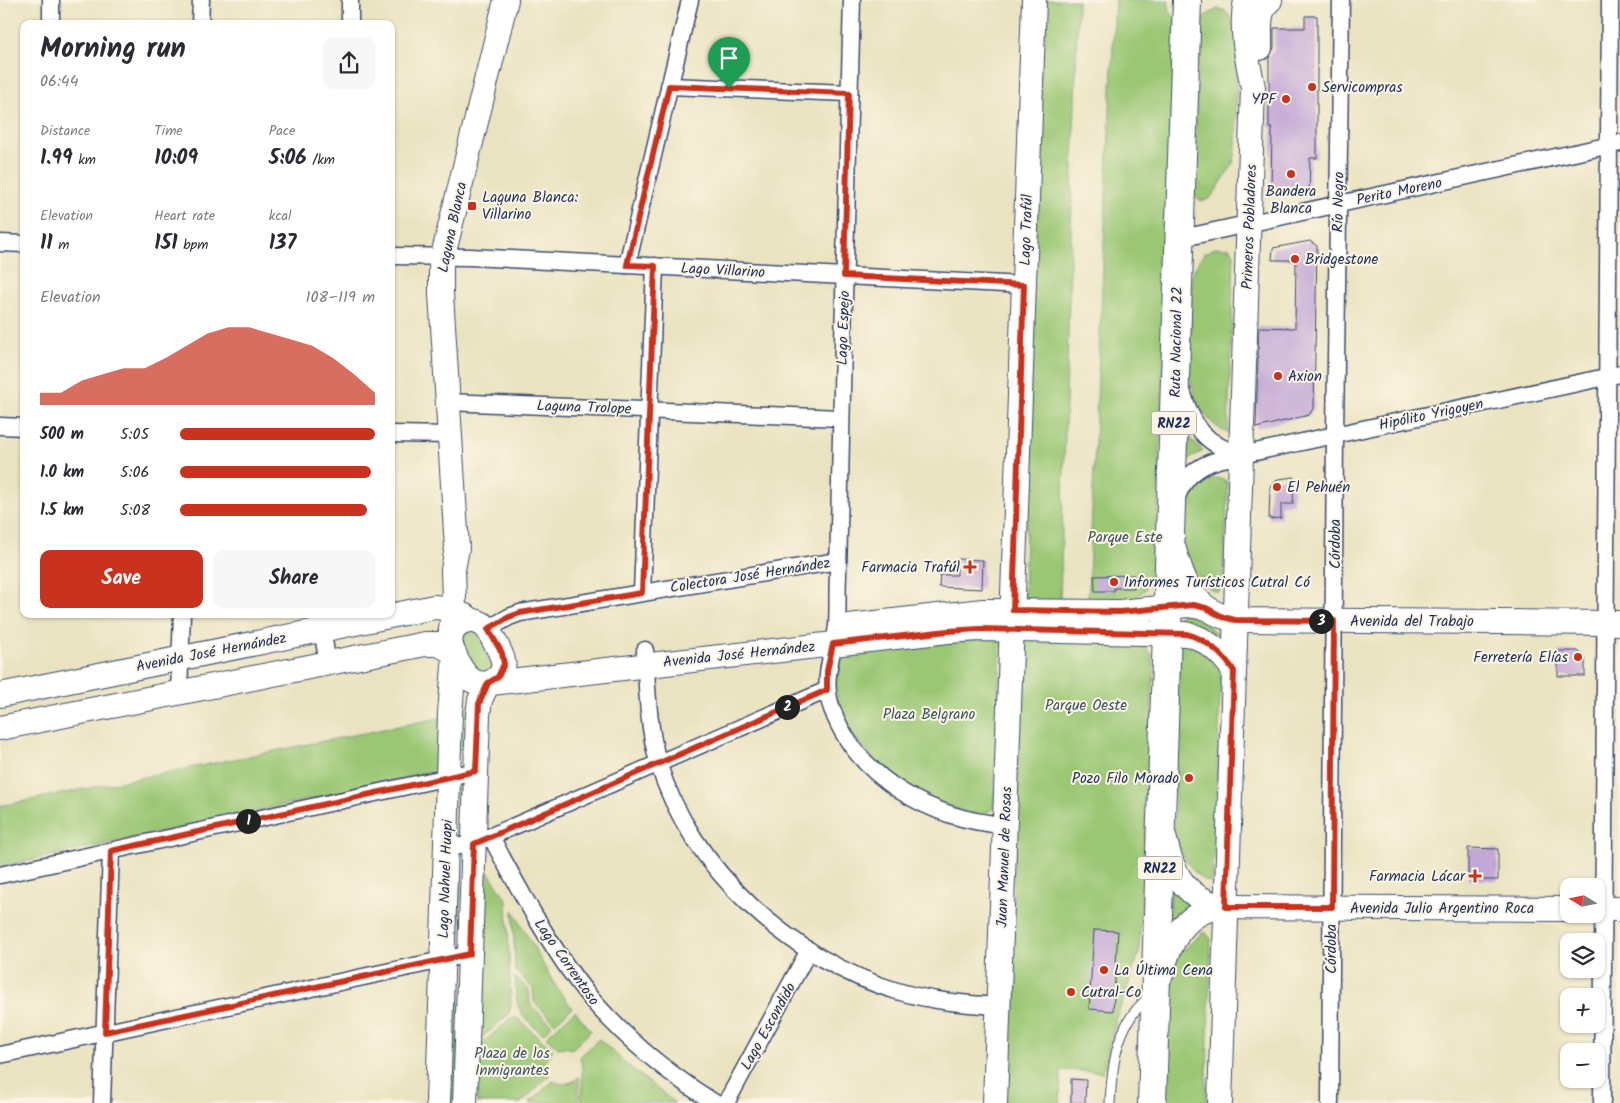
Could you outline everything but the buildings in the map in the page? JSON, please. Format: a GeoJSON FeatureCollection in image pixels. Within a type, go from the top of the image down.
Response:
{"type":"FeatureCollection","features":[{"type":"Feature","properties":{"kind":"highway","name":"Ruta Nacional 22"},"geometry":{"type":"LineString","coordinates":[[1152,1103],[1176,370],[1178,239],[1188,0]]}},
{"type":"Feature","properties":{"kind":"street"},"geometry":{"type":"LineString","coordinates":[[51,0],[51,20]]}},
{"type":"Feature","properties":{"kind":"street"},"geometry":{"type":"LineString","coordinates":[[200,20],[201,0]]}},
{"type":"Feature","properties":{"kind":"street"},"geometry":{"type":"LineString","coordinates":[[350,0],[350,20]]}},
{"type":"Feature","properties":{"kind":"street","name":"Laguna Blanca"},"geometry":{"type":"LineString","coordinates":[[453,649],[453,570],[457,548],[441,294],[442,256],[506,0]]}},
{"type":"Feature","properties":{"kind":"street"},"geometry":{"type":"LineString","coordinates":[[627,265],[690,0]]}},
{"type":"Feature","properties":{"kind":"street","name":"Lago Espejo"},"geometry":{"type":"LineString","coordinates":[[852,0],[840,418],[838,561],[835,635],[827,671],[827,690],[832,711],[848,739],[861,757],[886,780],[915,799],[943,813],[976,822],[1005,825]]}},
{"type":"Feature","properties":{"kind":"street","name":"Lago Trafúl"},"geometry":{"type":"LineString","coordinates":[[1012,620],[1034,0]]}},
{"type":"Feature","properties":{"kind":"street","name":"Primeros Pobladores"},"geometry":{"type":"LineString","coordinates":[[1220,1103],[1253,87],[1246,55],[1244,12],[1246,0]]}},
{"type":"Feature","properties":{"kind":"street"},"geometry":{"type":"LineString","coordinates":[[1253,87],[1259,58],[1262,12],[1270,0]]}},
{"type":"Feature","properties":{"kind":"street","name":"Río Negro"},"geometry":{"type":"LineString","coordinates":[[1335,434],[1341,0]]}},
{"type":"Feature","properties":{"kind":"street"},"geometry":{"type":"LineString","coordinates":[[1602,1103],[1613,623],[1614,144],[1610,0]]}},
{"type":"Feature","properties":{"kind":"street"},"geometry":{"type":"LineString","coordinates":[[669,86],[849,93]]}},
{"type":"Feature","properties":{"kind":"street","name":"Perito Moreno"},"geometry":{"type":"LineString","coordinates":[[1178,239],[1614,144]]}},
{"type":"Feature","properties":{"kind":"street"},"geometry":{"type":"LineString","coordinates":[[0,243],[20,244]]}},
{"type":"Feature","properties":{"kind":"street","name":"Lago Villarino"},"geometry":{"type":"LineString","coordinates":[[395,256],[442,256],[1024,285]]}},
{"type":"Feature","properties":{"kind":"street"},"geometry":{"type":"LineString","coordinates":[[642,593],[655,266]]}},
{"type":"Feature","properties":{"kind":"street"},"geometry":{"type":"LineString","coordinates":[[1176,370],[1187,408],[1197,427],[1206,438],[1217,446],[1241,454]]}},
{"type":"Feature","properties":{"kind":"street","name":"Hipólito Yrigoyen"},"geometry":{"type":"LineString","coordinates":[[1171,531],[1179,491],[1190,476],[1199,468],[1211,462],[1614,375]]}},
{"type":"Feature","properties":{"kind":"street","name":"Laguna Trolope"},"geometry":{"type":"LineString","coordinates":[[448,402],[840,418]]}},
{"type":"Feature","properties":{"kind":"street"},"geometry":{"type":"LineString","coordinates":[[0,426],[20,427]]}},
{"type":"Feature","properties":{"kind":"street"},"geometry":{"type":"LineString","coordinates":[[395,434],[450,436]]}},
{"type":"Feature","properties":{"kind":"street","name":"Córdoba"},"geometry":{"type":"LineString","coordinates":[[1330,1103],[1335,434]]}},
{"type":"Feature","properties":{"kind":"street","name":"Avenida del Trabajo"},"geometry":{"type":"LineString","coordinates":[[1171,531],[1184,581],[1191,593],[1206,608],[1223,617],[1235,620],[1613,623]]}},
{"type":"Feature","properties":{"kind":"street","name":"Laguna Blanca"},"geometry":{"type":"LineString","coordinates":[[457,548],[464,568],[470,601],[482,625]]}},
{"type":"Feature","properties":{"kind":"street","name":"Colectora José Hernández"},"geometry":{"type":"LineString","coordinates":[[482,625],[520,613],[838,561]]}},
{"type":"Feature","properties":{"kind":"street","name":"Avenida del Trabajo"},"geometry":{"type":"LineString","coordinates":[[1168,606],[1187,605],[1206,608]]}},
{"type":"Feature","properties":{"kind":"street","name":"Avenida José Hernández"},"geometry":{"type":"LineString","coordinates":[[453,649],[470,679],[477,683],[645,657],[835,635],[948,631],[1012,620],[1120,612],[1168,606]]}},
{"type":"Feature","properties":{"kind":"street","name":"Avenida José Hernández"},"geometry":{"type":"LineString","coordinates":[[395,612],[434,607],[446,608],[482,625]]}},
{"type":"Feature","properties":{"kind":"street"},"geometry":{"type":"LineString","coordinates":[[179,692],[182,618]]}},
{"type":"Feature","properties":{"kind":"street","name":"Avenida José Hernández"},"geometry":{"type":"LineString","coordinates":[[0,695],[180,658],[324,622],[353,618]]}},
{"type":"Feature","properties":{"kind":"street","name":"Avenida José Hernández"},"geometry":{"type":"LineString","coordinates":[[1012,620],[1168,634]]}},
{"type":"Feature","properties":{"kind":"street","name":"Juan Manuel de Rosas"},"geometry":{"type":"LineString","coordinates":[[995,1103],[1012,620]]}},
{"type":"Feature","properties":{"kind":"street"},"geometry":{"type":"LineString","coordinates":[[0,728],[430,643],[453,649],[453,631],[460,624],[469,621],[482,625],[502,653],[504,662],[502,670],[498,677],[490,682]]}},
{"type":"Feature","properties":{"kind":"street"},"geometry":{"type":"LineString","coordinates":[[324,622],[328,663]]}},
{"type":"Feature","properties":{"kind":"street"},"geometry":{"type":"LineString","coordinates":[[1168,634],[1186,634],[1197,638],[1223,656],[1234,671]]}},
{"type":"Feature","properties":{"kind":"street","name":"Lago Nahuel Huapi"},"geometry":{"type":"LineString","coordinates":[[438,1103],[453,649]]}},
{"type":"Feature","properties":{"kind":"street","name":"Avenida José Hernández"},"geometry":{"type":"LineString","coordinates":[[502,653],[513,660],[527,663],[645,657]]}},
{"type":"Feature","properties":{"kind":"street"},"geometry":{"type":"LineString","coordinates":[[645,657],[651,728],[659,763],[671,796],[690,830],[714,865],[740,895],[780,930],[809,950],[860,977],[898,991],[938,1000],[998,1006]]}},
{"type":"Feature","properties":{"kind":"street","name":"Lago Nahuel Huapi"},"geometry":{"type":"LineString","coordinates":[[465,1103],[470,954],[482,840],[476,771],[478,710],[480,700],[490,682]]}},
{"type":"Feature","properties":{"kind":"street"},"geometry":{"type":"LineString","coordinates":[[446,846],[464,846],[482,840],[827,690]]}},
{"type":"Feature","properties":{"kind":"street"},"geometry":{"type":"LineString","coordinates":[[0,875],[476,771]]}},
{"type":"Feature","properties":{"kind":"street","name":"Avenida Julio Argentino Roca"},"geometry":{"type":"LineString","coordinates":[[1161,822],[1169,858],[1179,879],[1200,898],[1226,907]]}},
{"type":"Feature","properties":{"kind":"street","name":"Lago Correntoso"},"geometry":{"type":"LineString","coordinates":[[482,840],[501,857],[542,928],[574,977],[592,1000],[637,1045],[672,1073],[715,1103]]}},
{"type":"Feature","properties":{"kind":"street"},"geometry":{"type":"LineString","coordinates":[[102,1103],[111,851]]}},
{"type":"Feature","properties":{"kind":"street","name":"Avenida Julio Argentino Roca"},"geometry":{"type":"LineString","coordinates":[[1155,993],[1167,953],[1178,932],[1186,923],[1199,914],[1214,908],[1560,909]]}},
{"type":"Feature","properties":{"kind":"street","name":"Lago Escondido"},"geometry":{"type":"LineString","coordinates":[[726,1103],[809,950]]}},
{"type":"Feature","properties":{"kind":"street"},"geometry":{"type":"LineString","coordinates":[[0,1055],[470,954]]}},
{"type":"Feature","properties":{"kind":"lane"},"geometry":{"type":"LineString","coordinates":[[1110,1103],[1113,1070],[1126,1024],[1136,1008],[1155,993]]}},
{"type":"Feature","properties":{"kind":"green space","name":"Parque Este"},"geometry":{"type":"Polygon","coordinates":[[[1043,0],[1078,0],[1060,599],[1088,600],[1115,0],[1168,0],[1169,11],[1175,17],[1156,572],[1140,595],[1132,600],[1027,602],[1024,596],[1043,0]]]}},
{"type":"Feature","properties":{"kind":"green space"},"geometry":{"type":"Polygon","coordinates":[[[1218,9],[1229,15],[1237,38],[1236,147],[1233,163],[1217,190],[1210,198],[1202,201],[1193,194],[1200,21],[1218,9]]]}},
{"type":"Feature","properties":{"kind":"green space"},"geometry":{"type":"Polygon","coordinates":[[[1217,247],[1230,248],[1234,254],[1228,433],[1213,424],[1202,410],[1190,378],[1192,273],[1204,253],[1217,247]]]}},
{"type":"Feature","properties":{"kind":"green space"},"geometry":{"type":"Polygon","coordinates":[[[1188,437],[1203,451],[1186,461],[1188,437]]]}},
{"type":"Feature","properties":{"kind":"green space"},"geometry":{"type":"Polygon","coordinates":[[[1216,478],[1225,480],[1228,485],[1223,587],[1218,592],[1211,590],[1193,570],[1182,549],[1184,515],[1188,500],[1201,485],[1216,478]]]}},
{"type":"Feature","properties":{"kind":"green space"},"geometry":{"type":"Polygon","coordinates":[[[1180,612],[1199,616],[1220,638],[1179,628],[1180,612]]]}},
{"type":"Feature","properties":{"kind":"green space"},"geometry":{"type":"Polygon","coordinates":[[[473,629],[494,655],[491,673],[473,672],[459,637],[473,629]]]}},
{"type":"Feature","properties":{"kind":"green space","name":"Plaza Belgrano"},"geometry":{"type":"Polygon","coordinates":[[[996,638],[1001,642],[994,807],[985,813],[975,814],[954,808],[912,789],[883,769],[870,756],[848,726],[840,709],[836,692],[836,674],[838,660],[842,652],[996,638]]]}},
{"type":"Feature","properties":{"kind":"green space","name":"Parque Oeste"},"geometry":{"type":"Polygon","coordinates":[[[1030,638],[1140,643],[1151,653],[1154,668],[1139,953],[1116,1021],[1103,1072],[1061,1070],[1060,1103],[1005,1103],[1023,645],[1030,638]]]}},
{"type":"Feature","properties":{"kind":"green space"},"geometry":{"type":"Polygon","coordinates":[[[1192,641],[1221,671],[1213,877],[1212,881],[1209,882],[1197,874],[1182,854],[1174,832],[1179,644],[1192,641]]]}},
{"type":"Feature","properties":{"kind":"green space"},"geometry":{"type":"Polygon","coordinates":[[[462,704],[469,705],[467,753],[460,753],[462,704]]]}},
{"type":"Feature","properties":{"kind":"green space"},"geometry":{"type":"Polygon","coordinates":[[[444,717],[437,766],[426,774],[0,867],[0,806],[444,717]]]}},
{"type":"Feature","properties":{"kind":"green space"},"geometry":{"type":"Polygon","coordinates":[[[457,784],[465,784],[462,838],[457,837],[457,784]]]}},
{"type":"Feature","properties":{"kind":"green space"},"geometry":{"type":"Polygon","coordinates":[[[461,854],[463,856],[459,942],[454,941],[456,855],[461,854]]]}},
{"type":"Feature","properties":{"kind":"green space","name":"Plaza de los Inmigrantes"},"geometry":{"type":"Polygon","coordinates":[[[485,870],[487,870],[507,900],[511,1006],[509,1014],[479,1040],[485,870]]]}},
{"type":"Feature","properties":{"kind":"green space"},"geometry":{"type":"Polygon","coordinates":[[[1171,886],[1193,908],[1169,924],[1171,886]]]}},
{"type":"Feature","properties":{"kind":"green space"},"geometry":{"type":"Polygon","coordinates":[[[513,910],[553,982],[572,1008],[555,1023],[534,1002],[533,988],[515,971],[513,910]]]}},
{"type":"Feature","properties":{"kind":"green space"},"geometry":{"type":"Polygon","coordinates":[[[1202,933],[1206,933],[1211,939],[1206,1103],[1162,1103],[1166,992],[1179,954],[1202,933]]]}},
{"type":"Feature","properties":{"kind":"green space"},"geometry":{"type":"Polygon","coordinates":[[[452,971],[459,971],[459,1103],[444,1103],[452,971]]]}},
{"type":"Feature","properties":{"kind":"green space"},"geometry":{"type":"Polygon","coordinates":[[[515,977],[529,990],[530,1004],[552,1025],[543,1034],[520,1010],[516,997],[515,977]]]}},
{"type":"Feature","properties":{"kind":"green space","name":"Plaza de los Inmigrantes"},"geometry":{"type":"Polygon","coordinates":[[[575,1011],[591,1031],[572,1049],[558,1048],[546,1037],[575,1011]]]}},
{"type":"Feature","properties":{"kind":"green space","name":"Plaza de los Inmigrantes"},"geometry":{"type":"Polygon","coordinates":[[[512,1017],[517,1018],[553,1050],[548,1056],[546,1063],[549,1076],[521,1103],[477,1103],[479,1046],[512,1017]]]}},
{"type":"Feature","properties":{"kind":"green space","name":"Plaza de los Inmigrantes"},"geometry":{"type":"Polygon","coordinates":[[[599,1039],[625,1063],[675,1103],[582,1103],[582,1066],[580,1057],[599,1039]]]}},
{"type":"Feature","properties":{"kind":"green space","name":"Plaza de los Inmigrantes"},"geometry":{"type":"Polygon","coordinates":[[[579,1077],[579,1103],[529,1103],[553,1081],[567,1084],[579,1077]]]}},
{"type":"Feature","properties":{"kind":"place","name":"Servicompras"},"geometry":{"type":"Point","coordinates":[1312,87]}},
{"type":"Feature","properties":{"kind":"place","name":"YPF"},"geometry":{"type":"Point","coordinates":[1286,99]}},
{"type":"Feature","properties":{"kind":"place","name":"Bandera Blanca"},"geometry":{"type":"Point","coordinates":[1291,174]}},
{"type":"Feature","properties":{"kind":"place","name":"Laguna Blanca: Villarino"},"geometry":{"type":"Point","coordinates":[472,206]}},
{"type":"Feature","properties":{"kind":"place","name":"Bridgestone"},"geometry":{"type":"Point","coordinates":[1295,259]}},
{"type":"Feature","properties":{"kind":"place","name":"Axion"},"geometry":{"type":"Point","coordinates":[1278,376]}},
{"type":"Feature","properties":{"kind":"place","name":"El Pehuén"},"geometry":{"type":"Point","coordinates":[1277,487]}},
{"type":"Feature","properties":{"kind":"place","name":"Farmacia Trafúl"},"geometry":{"type":"Point","coordinates":[970,567]}},
{"type":"Feature","properties":{"kind":"place","name":"Informes Turísticos Cutral Có"},"geometry":{"type":"Point","coordinates":[1114,582]}},
{"type":"Feature","properties":{"kind":"place","name":"Ferretería Elías"},"geometry":{"type":"Point","coordinates":[1578,657]}},
{"type":"Feature","properties":{"kind":"place","name":"Pozo Filo Morado"},"geometry":{"type":"Point","coordinates":[1189,778]}},
{"type":"Feature","properties":{"kind":"place","name":"Farmacia Lácar"},"geometry":{"type":"Point","coordinates":[1475,876]}},
{"type":"Feature","properties":{"kind":"place","name":"La Última Cena"},"geometry":{"type":"Point","coordinates":[1104,970]}},
{"type":"Feature","properties":{"kind":"place","name":"Cutral-Co"},"geometry":{"type":"Point","coordinates":[1071,992]}},
{"type":"Feature","properties":{"kind":"route"},"geometry":{"type":"LineString","coordinates":[[669,86],[729,88],[849,93],[844,276],[1024,285],[1013,610],[1120,612],[1187,605],[1206,608],[1223,617],[1235,620],[1334,621],[1332,907],[1226,907],[1234,671],[1219,653],[1192,635],[1186,634],[979,629],[948,631],[833,644],[827,671],[827,690],[474,844],[470,954],[105,1032],[111,851],[476,771],[480,700],[488,683],[498,677],[504,664],[502,653],[488,629],[520,613],[642,593],[655,266],[627,265],[669,86]]}}]}
